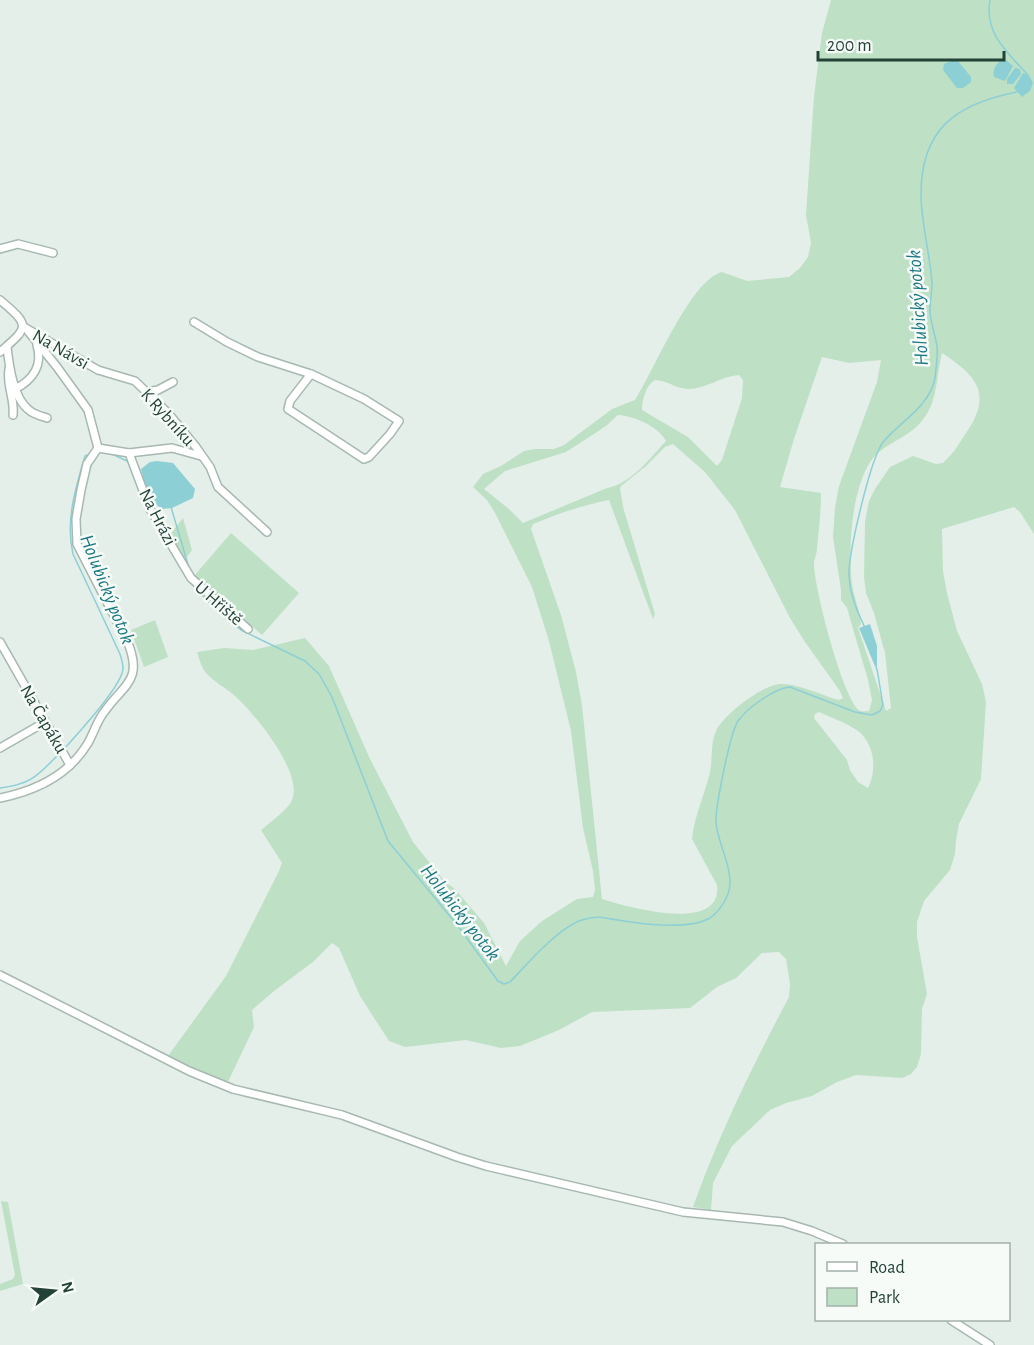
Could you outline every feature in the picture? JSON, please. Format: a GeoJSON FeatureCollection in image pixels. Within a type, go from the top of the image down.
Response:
{"type":"FeatureCollection","features":[{"type":"Feature","properties":{"kind":"street"},"geometry":{"type":"LineString","coordinates":[[0,249],[18,244],[53,253]]}},
{"type":"Feature","properties":{"kind":"street","name":"Na Návsi"},"geometry":{"type":"LineString","coordinates":[[0,300],[20,318],[24,327],[88,410],[98,448]]}},
{"type":"Feature","properties":{"kind":"street"},"geometry":{"type":"LineString","coordinates":[[194,322],[258,357],[311,374],[364,399],[399,421],[369,457],[364,459],[288,409],[290,401],[311,374]]}},
{"type":"Feature","properties":{"kind":"street","name":"Na Návsi"},"geometry":{"type":"LineString","coordinates":[[0,352],[22,333],[24,327]]}},
{"type":"Feature","properties":{"kind":"street","name":"Na Návsi"},"geometry":{"type":"LineString","coordinates":[[24,327],[98,370]]}},
{"type":"Feature","properties":{"kind":"street","name":"Na Návsi"},"geometry":{"type":"LineString","coordinates":[[15,389],[26,384],[39,363],[36,340]]}},
{"type":"Feature","properties":{"kind":"street","name":"Na Návsi"},"geometry":{"type":"LineString","coordinates":[[7,346],[15,389],[28,410],[47,418]]}},
{"type":"Feature","properties":{"kind":"street","name":"Na Návsi"},"geometry":{"type":"LineString","coordinates":[[9,366],[7,378],[14,409],[13,415]]}},
{"type":"Feature","properties":{"kind":"street","name":"K Rybníku"},"geometry":{"type":"LineString","coordinates":[[98,370],[135,381],[168,413],[196,447],[210,467],[218,487],[267,532]]}},
{"type":"Feature","properties":{"kind":"street"},"geometry":{"type":"LineString","coordinates":[[147,393],[173,382]]}},
{"type":"Feature","properties":{"kind":"street"},"geometry":{"type":"LineString","coordinates":[[0,798],[51,780],[70,765],[88,742],[104,712],[129,683],[134,663],[128,643],[77,544],[76,519],[87,464],[98,448],[129,453],[172,448],[201,456]]}},
{"type":"Feature","properties":{"kind":"street","name":"Na Hrázi"},"geometry":{"type":"LineString","coordinates":[[129,453],[150,509],[191,578]]}},
{"type":"Feature","properties":{"kind":"street","name":"U Hřiště"},"geometry":{"type":"LineString","coordinates":[[191,578],[248,628]]}},
{"type":"Feature","properties":{"kind":"street","name":"Na Čapáku"},"geometry":{"type":"LineString","coordinates":[[0,642],[70,765]]}},
{"type":"Feature","properties":{"kind":"street"},"geometry":{"type":"LineString","coordinates":[[0,748],[45,722]]}},
{"type":"Feature","properties":{"kind":"street"},"geometry":{"type":"LineString","coordinates":[[0,975],[189,1071],[233,1089],[342,1115],[486,1166],[683,1212],[783,1222],[812,1230],[839,1243]]}},
{"type":"Feature","properties":{"kind":"street"},"geometry":{"type":"LineString","coordinates":[[953,1321],[990,1345]]}},
{"type":"Feature","properties":{"kind":"green space"},"geometry":{"type":"Polygon","coordinates":[[[831,0],[1034,0],[1034,534],[1020,512],[1014,507],[942,529],[943,571],[947,593],[957,631],[982,684],[986,702],[981,779],[959,824],[955,854],[950,870],[924,901],[917,922],[917,937],[927,994],[922,1009],[921,1054],[917,1067],[911,1074],[902,1078],[856,1075],[837,1082],[812,1096],[770,1110],[732,1146],[713,1183],[711,1210],[693,1207],[737,1100],[789,997],[790,984],[786,959],[779,952],[762,953],[736,978],[717,987],[690,1008],[592,1012],[559,1030],[520,1046],[501,1048],[466,1040],[405,1047],[389,1041],[360,996],[339,948],[332,943],[313,962],[252,1010],[254,1027],[227,1084],[168,1056],[226,976],[279,871],[282,863],[261,830],[289,806],[294,790],[285,761],[276,745],[235,696],[206,673],[197,652],[224,648],[253,650],[305,638],[329,666],[370,759],[413,842],[446,883],[454,888],[484,923],[506,966],[520,941],[542,921],[577,899],[593,897],[595,890],[593,871],[583,828],[571,731],[549,641],[532,587],[495,513],[487,500],[473,487],[483,474],[501,466],[524,451],[554,449],[564,445],[612,409],[635,400],[685,309],[710,279],[722,272],[747,281],[789,277],[800,268],[808,257],[811,243],[806,215],[814,96],[822,33],[831,0]],[[942,353],[935,394],[922,421],[873,458],[860,485],[853,519],[850,554],[853,589],[861,624],[858,628],[886,711],[891,708],[885,653],[866,593],[864,577],[865,522],[869,501],[890,467],[913,456],[936,464],[943,463],[956,449],[974,419],[980,397],[977,387],[964,370],[942,353]],[[822,357],[780,487],[821,493],[814,562],[818,593],[830,641],[846,686],[860,711],[869,711],[872,700],[868,680],[847,608],[841,600],[833,537],[839,486],[877,382],[881,360],[849,363],[822,357]],[[739,375],[688,389],[655,380],[645,393],[642,410],[688,437],[717,466],[722,460],[742,398],[743,380],[739,375]],[[618,415],[606,426],[566,452],[505,471],[484,489],[523,523],[616,486],[640,469],[666,441],[645,423],[618,415]],[[673,444],[665,447],[620,488],[623,507],[655,614],[653,619],[609,500],[551,517],[533,524],[531,529],[561,615],[576,672],[582,705],[602,899],[650,911],[689,913],[705,909],[715,900],[717,885],[692,839],[710,772],[714,736],[720,724],[745,701],[774,685],[795,686],[839,700],[843,698],[790,618],[735,510],[705,472],[673,444]],[[819,712],[814,718],[847,760],[858,782],[868,788],[873,774],[873,758],[864,736],[819,712]]]}},
{"type":"Feature","properties":{"kind":"green space"},"geometry":{"type":"Polygon","coordinates":[[[183,518],[192,550],[184,561],[168,537],[183,518]]]}},
{"type":"Feature","properties":{"kind":"green space"},"geometry":{"type":"Polygon","coordinates":[[[231,533],[299,593],[262,635],[194,576],[231,533]]]}},
{"type":"Feature","properties":{"kind":"green space"},"geometry":{"type":"Polygon","coordinates":[[[155,620],[168,657],[144,667],[131,630],[155,620]]]}},
{"type":"Feature","properties":{"kind":"green space"},"geometry":{"type":"Polygon","coordinates":[[[1,1201],[8,1202],[23,1284],[0,1291],[0,1284],[13,1279],[15,1275],[1,1201]]]}},
{"type":"Feature","properties":{"kind":"water"},"geometry":{"type":"Polygon","coordinates":[[[1001,60],[1006,60],[1013,66],[1005,81],[994,77],[995,68],[1001,60]]]}},
{"type":"Feature","properties":{"kind":"water"},"geometry":{"type":"Polygon","coordinates":[[[958,61],[971,77],[971,82],[963,88],[957,88],[943,70],[944,64],[958,61]]]}},
{"type":"Feature","properties":{"kind":"water"},"geometry":{"type":"Polygon","coordinates":[[[1015,68],[1020,69],[1021,74],[1013,84],[1007,84],[1007,79],[1015,68]]]}},
{"type":"Feature","properties":{"kind":"water"},"geometry":{"type":"Polygon","coordinates":[[[1023,73],[1029,75],[1033,83],[1030,91],[1022,97],[1014,88],[1023,73]]]}},
{"type":"Feature","properties":{"kind":"water"},"geometry":{"type":"Polygon","coordinates":[[[150,462],[173,463],[195,489],[193,498],[172,508],[162,509],[153,501],[141,469],[150,462]]]}},
{"type":"Feature","properties":{"kind":"water"},"geometry":{"type":"Polygon","coordinates":[[[870,624],[877,646],[877,671],[859,628],[870,624]]]}},
{"type":"Feature","properties":{"kind":"waterway","name":"Holubický potok"},"geometry":{"type":"LineString","coordinates":[[990,0],[990,22],[994,32],[1005,50],[1027,74]]}},
{"type":"Feature","properties":{"kind":"waterway","name":"Holubický potok"},"geometry":{"type":"LineString","coordinates":[[865,628],[852,596],[849,576],[852,548],[867,484],[884,441],[921,405],[932,388],[935,378],[937,346],[930,314],[932,283],[921,197],[922,174],[927,154],[935,137],[945,124],[959,113],[995,97],[1017,92]]}},
{"type":"Feature","properties":{"kind":"waterway","name":"Holubický potok"},"geometry":{"type":"LineString","coordinates":[[65,748],[116,686],[123,668],[120,654],[73,554],[71,542],[70,529],[75,492],[85,456],[90,454]]}},
{"type":"Feature","properties":{"kind":"waterway","name":"Holubický potok"},"geometry":{"type":"LineString","coordinates":[[112,454],[129,462]]}},
{"type":"Feature","properties":{"kind":"waterway","name":"Holubický potok"},"geometry":{"type":"LineString","coordinates":[[171,507],[189,568]]}},
{"type":"Feature","properties":{"kind":"waterway","name":"Holubický potok"},"geometry":{"type":"LineString","coordinates":[[193,585],[218,612],[241,630],[305,661],[319,674],[332,697],[388,841],[458,926],[498,981],[504,984],[510,982],[553,938],[582,920],[600,917],[676,925],[699,922],[714,915],[725,901],[730,886],[728,868],[717,832],[716,815],[727,755],[738,721],[762,700],[777,691],[790,687],[855,712],[872,715],[880,711],[883,705],[877,669]]}},
{"type":"Feature","properties":{"kind":"waterway","name":"Holubický potok"},"geometry":{"type":"LineString","coordinates":[[0,788],[20,784],[34,777],[59,754]]}}]}
